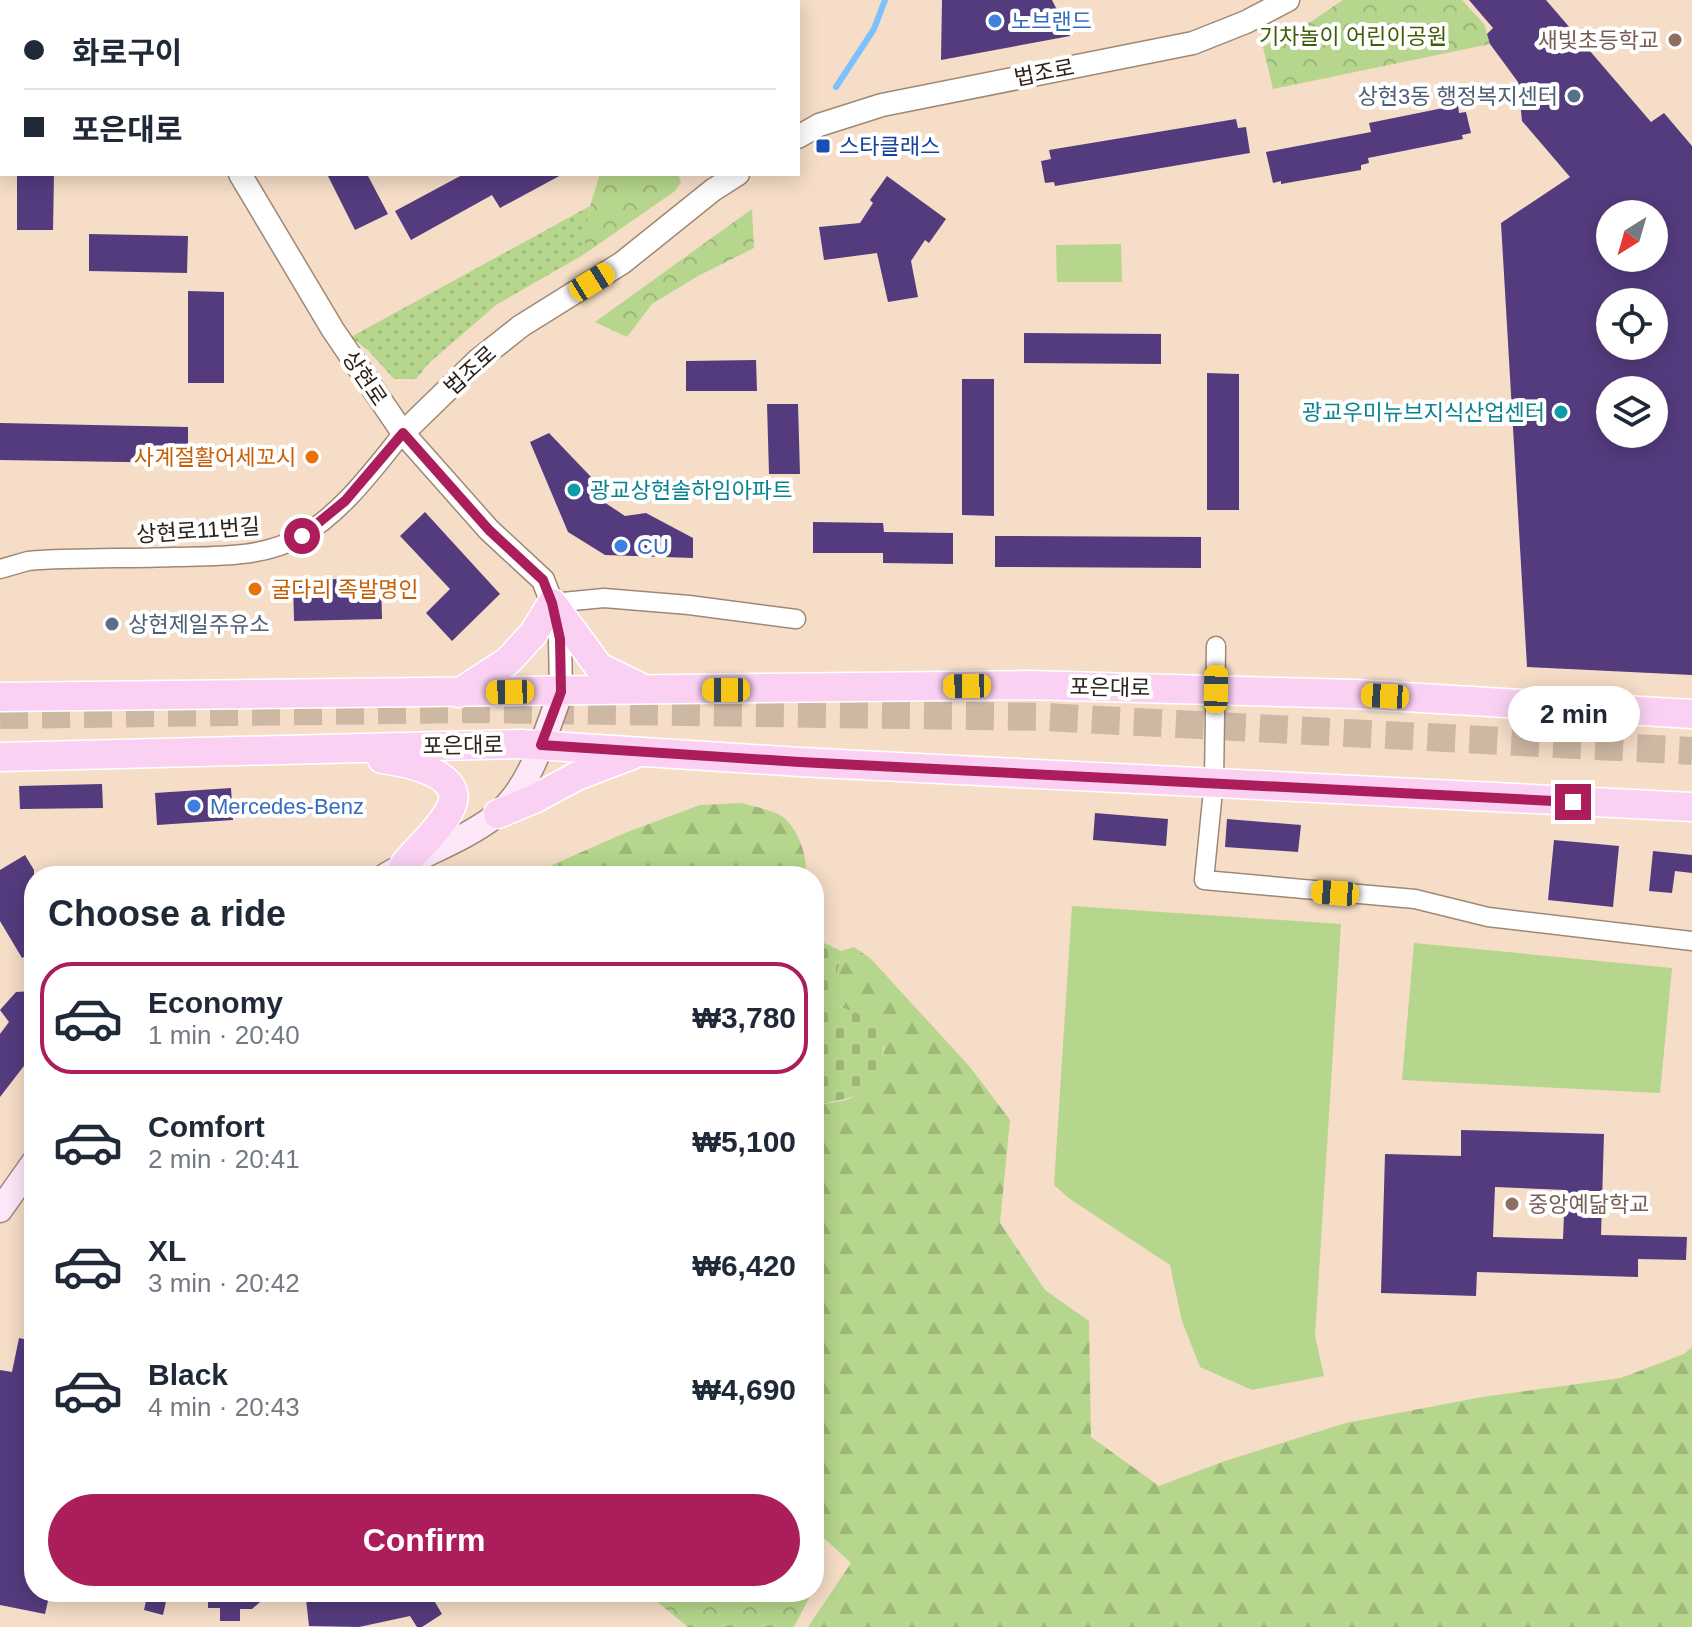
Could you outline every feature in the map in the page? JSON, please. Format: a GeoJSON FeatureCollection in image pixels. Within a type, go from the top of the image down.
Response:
{"type":"FeatureCollection","features":[{"type":"Feature","properties":{"kind":"main road"},"geometry":{"type":"LineString","coordinates":[[459,693],[508,661],[533,634],[552,603],[599,667],[645,690]]}},
{"type":"Feature","properties":{"kind":"main road","name":"포은대로"},"geometry":{"type":"LineString","coordinates":[[0,697],[1029,685],[1354,694],[1692,714]]}},
{"type":"Feature","properties":{"kind":"main road"},"geometry":{"type":"LineString","coordinates":[[498,814],[519,788],[541,745],[561,692]]}},
{"type":"Feature","properties":{"kind":"main road","name":"포은대로"},"geometry":{"type":"LineString","coordinates":[[0,757],[541,745],[800,762],[1692,807]]}},
{"type":"Feature","properties":{"kind":"main road"},"geometry":{"type":"LineString","coordinates":[[343,748],[430,770],[444,780],[452,791],[451,809],[398,866]]}},
{"type":"Feature","properties":{"kind":"main road"},"geometry":{"type":"LineString","coordinates":[[402,866],[577,776],[642,751]]}},
{"type":"Feature","properties":{"kind":"main road"},"geometry":{"type":"LineString","coordinates":[[0,1210],[24,1176]]}},
{"type":"Feature","properties":{"kind":"street","name":"법조로"},"geometry":{"type":"LineString","coordinates":[[800,136],[819,125],[882,105],[1193,43],[1237,26],[1288,0]]}},
{"type":"Feature","properties":{"kind":"street","name":"상현로"},"geometry":{"type":"LineString","coordinates":[[241,176],[333,330],[403,433],[489,530],[543,580],[560,639],[561,692]]}},
{"type":"Feature","properties":{"kind":"street","name":"법조로"},"geometry":{"type":"LineString","coordinates":[[403,433],[478,360],[521,326],[622,263],[735,176]]}},
{"type":"Feature","properties":{"kind":"street","name":"상현로11번길"},"geometry":{"type":"LineString","coordinates":[[0,569],[28,561],[205,557],[275,548],[302,536],[345,501],[403,433]]}},
{"type":"Feature","properties":{"kind":"street"},"geometry":{"type":"LineString","coordinates":[[552,603],[604,598],[796,619]]}},
{"type":"Feature","properties":{"kind":"street"},"geometry":{"type":"LineString","coordinates":[[1216,646],[1214,781],[1204,880],[1415,899],[1488,917],[1692,941]]}},
{"type":"Feature","properties":{"kind":"green space","name":"기차놀이 어린이공원"},"geometry":{"type":"Polygon","coordinates":[[[1343,0],[1462,0],[1484,24],[1490,44],[1273,89],[1263,47],[1312,21],[1343,0]]]}},
{"type":"Feature","properties":{"kind":"green space"},"geometry":{"type":"Polygon","coordinates":[[[599,176],[679,176],[681,182],[675,191],[583,255],[590,206],[599,176]]]}},
{"type":"Feature","properties":{"kind":"green space"},"geometry":{"type":"Polygon","coordinates":[[[590,206],[583,255],[496,305],[429,363],[416,379],[394,379],[368,350],[351,337],[590,206]]]}},
{"type":"Feature","properties":{"kind":"green space"},"geometry":{"type":"Polygon","coordinates":[[[752,209],[754,248],[698,276],[652,304],[627,337],[595,322],[752,209]]]}},
{"type":"Feature","properties":{"kind":"green space"},"geometry":{"type":"Polygon","coordinates":[[[1121,244],[1122,282],[1057,282],[1056,245],[1121,244]]]}},
{"type":"Feature","properties":{"kind":"green space"},"geometry":{"type":"Polygon","coordinates":[[[742,803],[784,818],[798,837],[806,866],[550,866],[625,833],[700,805],[742,803]]]}},
{"type":"Feature","properties":{"kind":"green space"},"geometry":{"type":"Polygon","coordinates":[[[1072,906],[1341,924],[1315,1336],[1324,1376],[1252,1390],[1200,1367],[1182,1321],[1170,1265],[1070,1199],[1054,1185],[1072,906]]]}},
{"type":"Feature","properties":{"kind":"green space"},"geometry":{"type":"Polygon","coordinates":[[[824,943],[841,951],[830,992],[835,1005],[861,1015],[873,1025],[879,1034],[883,1054],[876,1075],[861,1092],[825,1104],[824,943]]]}},
{"type":"Feature","properties":{"kind":"green space"},"geometry":{"type":"Polygon","coordinates":[[[1414,943],[1672,968],[1660,1093],[1402,1080],[1414,943]]]}},
{"type":"Feature","properties":{"kind":"green space"},"geometry":{"type":"Polygon","coordinates":[[[854,947],[870,958],[970,1067],[1010,1120],[1000,1223],[1045,1290],[1089,1321],[1091,1437],[1159,1486],[1225,1461],[1346,1423],[1482,1397],[1621,1378],[1684,1354],[1692,1347],[1692,1627],[808,1627],[851,1563],[824,1538],[824,1105],[846,1100],[864,1089],[881,1062],[884,1047],[854,1012],[835,1005],[829,992],[841,951],[854,947]]]}},
{"type":"Feature","properties":{"kind":"green space"},"geometry":{"type":"Polygon","coordinates":[[[657,1602],[807,1602],[794,1627],[688,1627],[657,1602]]]}},
{"type":"Feature","properties":{"kind":"building"},"geometry":{"type":"Polygon","coordinates":[[[942,0],[1052,0],[1070,36],[941,60],[942,0]]]}},
{"type":"Feature","properties":{"kind":"building","name":"광교우미뉴브지식산업센터"},"geometry":{"type":"Polygon","coordinates":[[[1469,0],[1546,0],[1651,122],[1664,113],[1692,146],[1692,675],[1527,667],[1501,223],[1570,177],[1522,121],[1518,82],[1490,44],[1487,34],[1493,28],[1469,0]]]}},
{"type":"Feature","properties":{"kind":"building"},"geometry":{"type":"Polygon","coordinates":[[[1458,105],[1459,113],[1466,112],[1471,133],[1462,135],[1463,139],[1368,158],[1369,163],[1361,165],[1361,170],[1273,183],[1266,152],[1371,132],[1369,123],[1458,105]]]}},
{"type":"Feature","properties":{"kind":"building"},"geometry":{"type":"Polygon","coordinates":[[[1236,119],[1238,128],[1246,127],[1250,153],[1055,186],[1054,182],[1045,183],[1041,161],[1051,159],[1049,150],[1236,119]]]}},
{"type":"Feature","properties":{"kind":"building"},"geometry":{"type":"Polygon","coordinates":[[[17,176],[54,176],[53,230],[17,230],[17,176]]]}},
{"type":"Feature","properties":{"kind":"building"},"geometry":{"type":"Polygon","coordinates":[[[328,176],[368,176],[388,214],[355,230],[328,176]]]}},
{"type":"Feature","properties":{"kind":"building"},"geometry":{"type":"Polygon","coordinates":[[[460,176],[559,176],[500,208],[492,195],[411,240],[395,211],[460,176]]]}},
{"type":"Feature","properties":{"kind":"building"},"geometry":{"type":"Polygon","coordinates":[[[887,176],[946,219],[929,243],[925,240],[911,261],[918,297],[888,302],[877,253],[824,260],[819,227],[860,223],[873,203],[870,200],[887,176]]]}},
{"type":"Feature","properties":{"kind":"building"},"geometry":{"type":"Polygon","coordinates":[[[89,234],[188,236],[187,273],[89,271],[89,234]]]}},
{"type":"Feature","properties":{"kind":"building"},"geometry":{"type":"Polygon","coordinates":[[[188,291],[224,292],[224,383],[188,383],[188,291]]]}},
{"type":"Feature","properties":{"kind":"building"},"geometry":{"type":"Polygon","coordinates":[[[1024,333],[1161,334],[1161,364],[1024,363],[1024,333]]]}},
{"type":"Feature","properties":{"kind":"building"},"geometry":{"type":"Polygon","coordinates":[[[756,360],[757,391],[686,391],[686,361],[756,360]]]}},
{"type":"Feature","properties":{"kind":"building"},"geometry":{"type":"Polygon","coordinates":[[[1207,373],[1239,374],[1239,510],[1207,510],[1207,373]]]}},
{"type":"Feature","properties":{"kind":"building"},"geometry":{"type":"Polygon","coordinates":[[[962,379],[994,379],[994,516],[962,515],[962,379]]]}},
{"type":"Feature","properties":{"kind":"building"},"geometry":{"type":"Polygon","coordinates":[[[767,404],[798,404],[800,474],[769,474],[767,404]]]}},
{"type":"Feature","properties":{"kind":"building"},"geometry":{"type":"Polygon","coordinates":[[[0,423],[188,427],[188,463],[0,460],[0,423]]]}},
{"type":"Feature","properties":{"kind":"building","name":"광교상현솔하임아파트"},"geometry":{"type":"Polygon","coordinates":[[[549,433],[593,479],[601,500],[625,516],[646,513],[693,538],[693,558],[605,555],[568,532],[530,442],[549,433]]]}},
{"type":"Feature","properties":{"kind":"building"},"geometry":{"type":"Polygon","coordinates":[[[425,512],[500,594],[452,641],[426,613],[450,589],[400,536],[425,512]]]}},
{"type":"Feature","properties":{"kind":"building"},"geometry":{"type":"Polygon","coordinates":[[[813,522],[883,523],[884,532],[953,533],[953,564],[883,563],[883,553],[813,553],[813,522]]]}},
{"type":"Feature","properties":{"kind":"building"},"geometry":{"type":"Polygon","coordinates":[[[995,536],[1201,537],[1201,568],[995,567],[995,536]]]}},
{"type":"Feature","properties":{"kind":"building"},"geometry":{"type":"Polygon","coordinates":[[[381,578],[382,619],[294,621],[293,580],[381,578]]]}},
{"type":"Feature","properties":{"kind":"building"},"geometry":{"type":"Polygon","coordinates":[[[102,784],[103,808],[20,809],[19,786],[102,784]]]}},
{"type":"Feature","properties":{"kind":"building","name":"Mercedes-Benz"},"geometry":{"type":"Polygon","coordinates":[[[231,788],[233,820],[157,825],[155,793],[231,788]]]}},
{"type":"Feature","properties":{"kind":"building"},"geometry":{"type":"Polygon","coordinates":[[[1095,813],[1168,819],[1166,846],[1093,840],[1095,813]]]}},
{"type":"Feature","properties":{"kind":"building"},"geometry":{"type":"Polygon","coordinates":[[[1227,819],[1301,825],[1298,852],[1225,847],[1227,819]]]}},
{"type":"Feature","properties":{"kind":"building"},"geometry":{"type":"Polygon","coordinates":[[[1554,840],[1619,846],[1613,907],[1548,900],[1554,840]]]}},
{"type":"Feature","properties":{"kind":"building"},"geometry":{"type":"Polygon","coordinates":[[[1653,851],[1692,855],[1692,873],[1675,871],[1672,893],[1649,891],[1653,851]]]}},
{"type":"Feature","properties":{"kind":"building"},"geometry":{"type":"Polygon","coordinates":[[[25,855],[32,866],[24,866],[22,958],[0,921],[0,870],[25,855]]]}},
{"type":"Feature","properties":{"kind":"building"},"geometry":{"type":"Polygon","coordinates":[[[16,992],[24,992],[24,1066],[0,1097],[0,1034],[9,1022],[0,1010],[16,992]]]}},
{"type":"Feature","properties":{"kind":"building"},"geometry":{"type":"Polygon","coordinates":[[[1461,1130],[1604,1134],[1601,1235],[1687,1237],[1686,1260],[1638,1259],[1638,1277],[1477,1272],[1476,1296],[1381,1293],[1385,1154],[1461,1156],[1461,1130]],[[1495,1187],[1493,1237],[1563,1239],[1565,1190],[1495,1187]]]}},
{"type":"Feature","properties":{"kind":"building"},"geometry":{"type":"Polygon","coordinates":[[[19,1338],[24,1339],[24,1602],[48,1602],[45,1614],[0,1605],[0,1370],[12,1372],[19,1338]]]}},
{"type":"Feature","properties":{"kind":"building"},"geometry":{"type":"Polygon","coordinates":[[[146,1602],[166,1602],[163,1615],[144,1610],[146,1602]]]}},
{"type":"Feature","properties":{"kind":"building"},"geometry":{"type":"Polygon","coordinates":[[[208,1602],[260,1602],[252,1609],[240,1609],[240,1621],[220,1621],[220,1608],[208,1608],[208,1602]]]}},
{"type":"Feature","properties":{"kind":"building"},"geometry":{"type":"Polygon","coordinates":[[[306,1602],[435,1602],[442,1614],[422,1627],[417,1627],[410,1616],[359,1627],[309,1626],[306,1602]]]}},
{"type":"Feature","properties":{"kind":"waterway"},"geometry":{"type":"LineString","coordinates":[[836,87],[874,29],[885,0]]}},
{"type":"Feature","properties":{"kind":"tunnel"},"geometry":{"type":"LineString","coordinates":[[0,715],[473,709],[1045,717],[1692,751]]}},
{"type":"Feature","properties":{"kind":"place","name":"노브랜드"},"geometry":{"type":"Point","coordinates":[995,21]}},
{"type":"Feature","properties":{"kind":"place","name":"새빛초등학교"},"geometry":{"type":"Point","coordinates":[1675,40]}},
{"type":"Feature","properties":{"kind":"place","name":"상현3동 행정복지센터"},"geometry":{"type":"Point","coordinates":[1574,96]}},
{"type":"Feature","properties":{"kind":"place","name":"스타클래스"},"geometry":{"type":"Point","coordinates":[823,146]}},
{"type":"Feature","properties":{"kind":"place","name":"광교우미뉴브지식산업센터"},"geometry":{"type":"Point","coordinates":[1561,412]}},
{"type":"Feature","properties":{"kind":"place","name":"사계절활어세꼬시"},"geometry":{"type":"Point","coordinates":[312,457]}},
{"type":"Feature","properties":{"kind":"place","name":"광교상현솔하임아파트"},"geometry":{"type":"Point","coordinates":[574,490]}},
{"type":"Feature","properties":{"kind":"place","name":"CU"},"geometry":{"type":"Point","coordinates":[621,546]}},
{"type":"Feature","properties":{"kind":"place","name":"굴다리 족발명인"},"geometry":{"type":"Point","coordinates":[255,589]}},
{"type":"Feature","properties":{"kind":"place","name":"상현제일주유소"},"geometry":{"type":"Point","coordinates":[112,624]}},
{"type":"Feature","properties":{"kind":"place","name":"Mercedes-Benz"},"geometry":{"type":"Point","coordinates":[194,806]}},
{"type":"Feature","properties":{"kind":"place","name":"중앙예닮학교"},"geometry":{"type":"Point","coordinates":[1512,1204]}},
{"type":"Feature","properties":{"kind":"route"},"geometry":{"type":"LineString","coordinates":[[302,536],[345,501],[403,433],[489,530],[543,580],[560,639],[561,692],[541,745],[800,762],[1573,802]]}}]}
